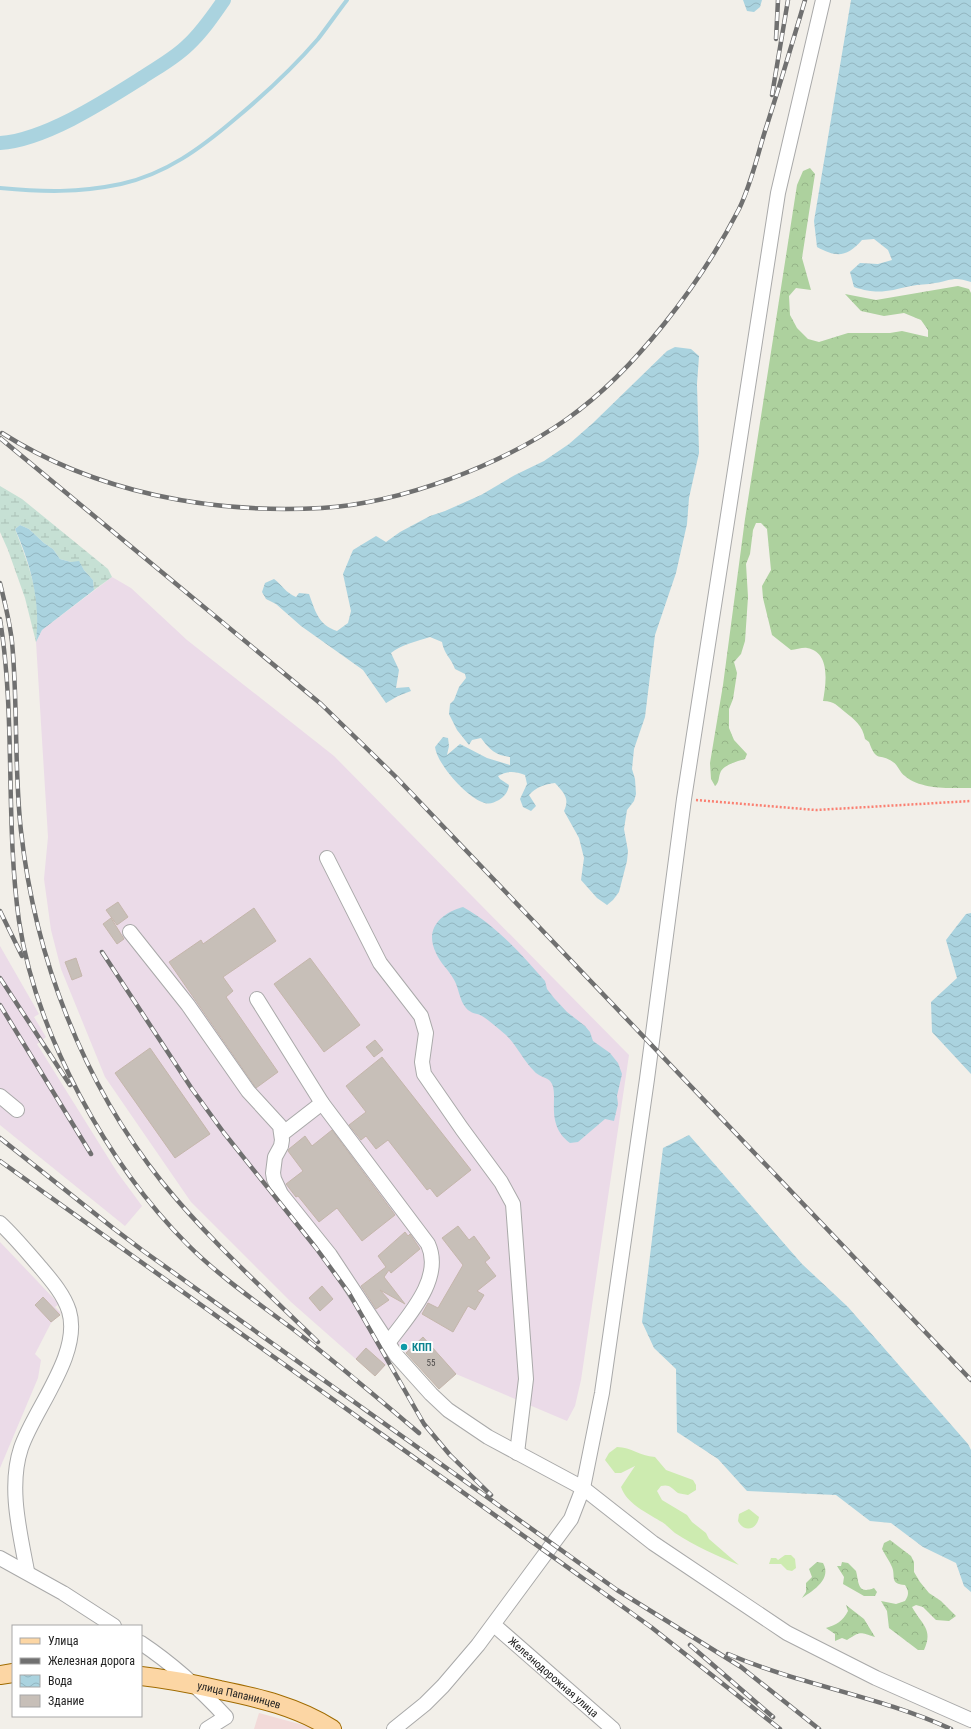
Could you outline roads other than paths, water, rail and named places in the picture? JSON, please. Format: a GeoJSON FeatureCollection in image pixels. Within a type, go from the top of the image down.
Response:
{"type":"FeatureCollection","features":[{"type":"Feature","properties":{"kind":"main road"},"geometry":{"type":"LineString","coordinates":[[0,1675],[12,1673]]}},
{"type":"Feature","properties":{"kind":"main road","name":"улица Папанинцев"},"geometry":{"type":"LineString","coordinates":[[142,1676],[194,1684],[278,1704],[318,1719],[332,1729]]}},
{"type":"Feature","properties":{"kind":"street"},"geometry":{"type":"LineString","coordinates":[[394,1729],[425,1704],[443,1686],[494,1625],[571,1519],[583,1488],[604,1385],[649,1066],[684,799],[778,193],[823,0]]}},
{"type":"Feature","properties":{"kind":"street"},"geometry":{"type":"LineString","coordinates":[[327,858],[380,963],[421,1016],[426,1033],[422,1062],[424,1074],[501,1182],[513,1204],[526,1379],[517,1453]]}},
{"type":"Feature","properties":{"kind":"street"},"geometry":{"type":"LineString","coordinates":[[130,932],[188,1005],[248,1091],[280,1126],[282,1134],[281,1146],[275,1157],[273,1165],[274,1179],[277,1188],[330,1255],[396,1355],[431,1394],[448,1410],[488,1437],[583,1488],[653,1543],[787,1633],[876,1678],[971,1720]]}},
{"type":"Feature","properties":{"kind":"street"},"geometry":{"type":"LineString","coordinates":[[257,999],[322,1103],[431,1250],[432,1265],[426,1289],[418,1303],[388,1343]]}},
{"type":"Feature","properties":{"kind":"street"},"geometry":{"type":"LineString","coordinates":[[0,1096],[17,1110]]}},
{"type":"Feature","properties":{"kind":"street"},"geometry":{"type":"LineString","coordinates":[[282,1134],[322,1103]]}},
{"type":"Feature","properties":{"kind":"street"},"geometry":{"type":"LineString","coordinates":[[0,1223],[51,1280],[62,1296],[71,1323],[71,1338],[66,1354],[27,1434],[21,1448],[17,1464],[15,1483],[18,1514],[27,1571]]}},
{"type":"Feature","properties":{"kind":"street"},"geometry":{"type":"LineString","coordinates":[[0,1558],[27,1571],[112,1625]]}},
{"type":"Feature","properties":{"kind":"street","name":"Железнодорожная улица"},"geometry":{"type":"LineString","coordinates":[[494,1625],[613,1729]]}},
{"type":"Feature","properties":{"kind":"street"},"geometry":{"type":"LineString","coordinates":[[142,1644],[159,1655],[194,1684],[226,1717],[207,1729]]}},
{"type":"Feature","properties":{"kind":"water"},"geometry":{"type":"Polygon","coordinates":[[[743,0],[762,0],[760,7],[754,12],[747,11],[743,0]]]}},
{"type":"Feature","properties":{"kind":"water"},"geometry":{"type":"Polygon","coordinates":[[[851,0],[971,0],[971,282],[961,279],[953,279],[932,284],[914,285],[877,292],[870,291],[854,287],[850,272],[860,263],[878,264],[892,260],[888,250],[874,239],[862,240],[851,250],[841,254],[830,253],[817,247],[814,221],[851,0]]]}},
{"type":"Feature","properties":{"kind":"water"},"geometry":{"type":"Polygon","coordinates":[[[675,347],[691,349],[699,356],[697,384],[699,453],[689,498],[687,524],[676,573],[655,635],[645,717],[634,749],[632,769],[635,779],[636,794],[634,801],[627,810],[624,829],[628,851],[627,861],[619,892],[607,905],[597,898],[581,880],[584,858],[579,838],[564,811],[566,806],[565,796],[555,783],[541,786],[529,795],[536,806],[531,811],[523,807],[520,799],[527,784],[525,775],[515,772],[505,773],[498,776],[509,785],[506,794],[493,803],[487,803],[475,799],[468,793],[453,779],[441,762],[435,747],[443,737],[448,738],[449,746],[447,755],[460,744],[487,758],[510,765],[510,757],[500,755],[493,751],[481,738],[472,740],[469,745],[457,730],[449,714],[450,704],[454,700],[459,687],[466,678],[465,674],[455,669],[444,650],[442,642],[430,637],[404,645],[391,653],[399,670],[396,688],[409,687],[411,691],[386,703],[363,670],[301,626],[276,604],[266,599],[262,592],[265,583],[274,579],[296,597],[299,593],[309,594],[315,611],[321,621],[325,625],[337,631],[348,623],[351,611],[343,574],[353,550],[376,536],[386,542],[400,532],[430,516],[481,495],[515,475],[544,461],[569,444],[593,423],[667,351],[675,347]]]}},
{"type":"Feature","properties":{"kind":"water"},"geometry":{"type":"Polygon","coordinates":[[[20,525],[29,529],[53,549],[60,559],[71,562],[79,561],[84,570],[93,580],[94,590],[42,630],[36,642],[36,599],[26,556],[15,529],[20,525]]]}},
{"type":"Feature","properties":{"kind":"water"},"geometry":{"type":"Polygon","coordinates":[[[463,907],[487,923],[517,950],[545,981],[547,989],[554,998],[567,1012],[585,1026],[590,1032],[593,1041],[610,1053],[618,1063],[622,1074],[617,1096],[618,1104],[614,1121],[605,1119],[578,1142],[570,1143],[562,1135],[554,1117],[554,1092],[549,1080],[534,1071],[506,1035],[482,1016],[468,1010],[464,1005],[455,982],[436,953],[432,937],[433,929],[442,918],[448,913],[463,907]]]}},
{"type":"Feature","properties":{"kind":"water"},"geometry":{"type":"Polygon","coordinates":[[[971,913],[971,1074],[932,1032],[931,1002],[957,978],[946,940],[966,914],[971,913]]]}},
{"type":"Feature","properties":{"kind":"water"},"geometry":{"type":"Polygon","coordinates":[[[689,1135],[802,1264],[848,1307],[968,1444],[971,1450],[971,1592],[964,1586],[956,1563],[923,1547],[891,1523],[870,1521],[836,1495],[747,1491],[718,1459],[677,1432],[676,1369],[654,1348],[642,1322],[663,1148],[689,1135]]]}},
{"type":"Feature","properties":{"kind":"waterway"},"geometry":{"type":"LineString","coordinates":[[0,143],[36,135],[55,127],[93,108],[128,87],[183,50],[207,24],[224,0]]}},
{"type":"Feature","properties":{"kind":"waterway"},"geometry":{"type":"LineString","coordinates":[[0,188],[46,191],[90,189],[137,180],[168,167],[196,150],[222,130],[268,90],[318,39],[347,0]]}},
{"type":"Feature","properties":{"kind":"railway"},"geometry":{"type":"LineString","coordinates":[[776,39],[778,0]]}},
{"type":"Feature","properties":{"kind":"railway"},"geometry":{"type":"LineString","coordinates":[[772,95],[788,0]]}},
{"type":"Feature","properties":{"kind":"railway"},"geometry":{"type":"LineString","coordinates":[[2,433],[38,454],[76,471],[116,485],[197,503],[281,509],[322,508],[353,505],[418,490],[450,479],[513,452],[567,419],[617,376],[664,324],[706,266],[739,209],[747,190],[805,0]]}},
{"type":"Feature","properties":{"kind":"railway"},"geometry":{"type":"LineString","coordinates":[[0,438],[321,704],[395,776],[971,1380]]}},
{"type":"Feature","properties":{"kind":"railway"},"geometry":{"type":"LineString","coordinates":[[0,583],[9,620],[12,642],[19,808],[28,878],[38,926],[51,972],[67,1017],[86,1061],[109,1103],[134,1144],[162,1182],[218,1244],[318,1342]]}},
{"type":"Feature","properties":{"kind":"railway"},"geometry":{"type":"LineString","coordinates":[[0,619],[8,694],[12,846],[19,921],[28,964],[41,1008],[59,1052],[80,1095],[103,1137],[130,1176],[158,1212],[188,1245],[228,1280],[313,1345],[419,1433]]}},
{"type":"Feature","properties":{"kind":"railway"},"geometry":{"type":"LineString","coordinates":[[0,911],[22,956]]}},
{"type":"Feature","properties":{"kind":"railway"},"geometry":{"type":"LineString","coordinates":[[102,952],[192,1089],[224,1133],[316,1248],[349,1293],[424,1424],[450,1455],[491,1495]]}},
{"type":"Feature","properties":{"kind":"railway"},"geometry":{"type":"LineString","coordinates":[[0,978],[70,1085]]}},
{"type":"Feature","properties":{"kind":"railway"},"geometry":{"type":"LineString","coordinates":[[0,1005],[91,1154]]}},
{"type":"Feature","properties":{"kind":"railway"},"geometry":{"type":"LineString","coordinates":[[0,1138],[142,1250],[617,1590],[741,1667],[819,1729]]}},
{"type":"Feature","properties":{"kind":"railway"},"geometry":{"type":"LineString","coordinates":[[0,1161],[651,1627],[780,1729]]}},
{"type":"Feature","properties":{"kind":"railway"},"geometry":{"type":"LineString","coordinates":[[690,1645],[773,1717]]}},
{"type":"Feature","properties":{"kind":"railway"},"geometry":{"type":"LineString","coordinates":[[728,1654],[755,1665],[896,1708],[951,1729]]}},
{"type":"Feature","properties":{"kind":"place","name":"КПП"},"geometry":{"type":"Point","coordinates":[404,1347]}}]}
